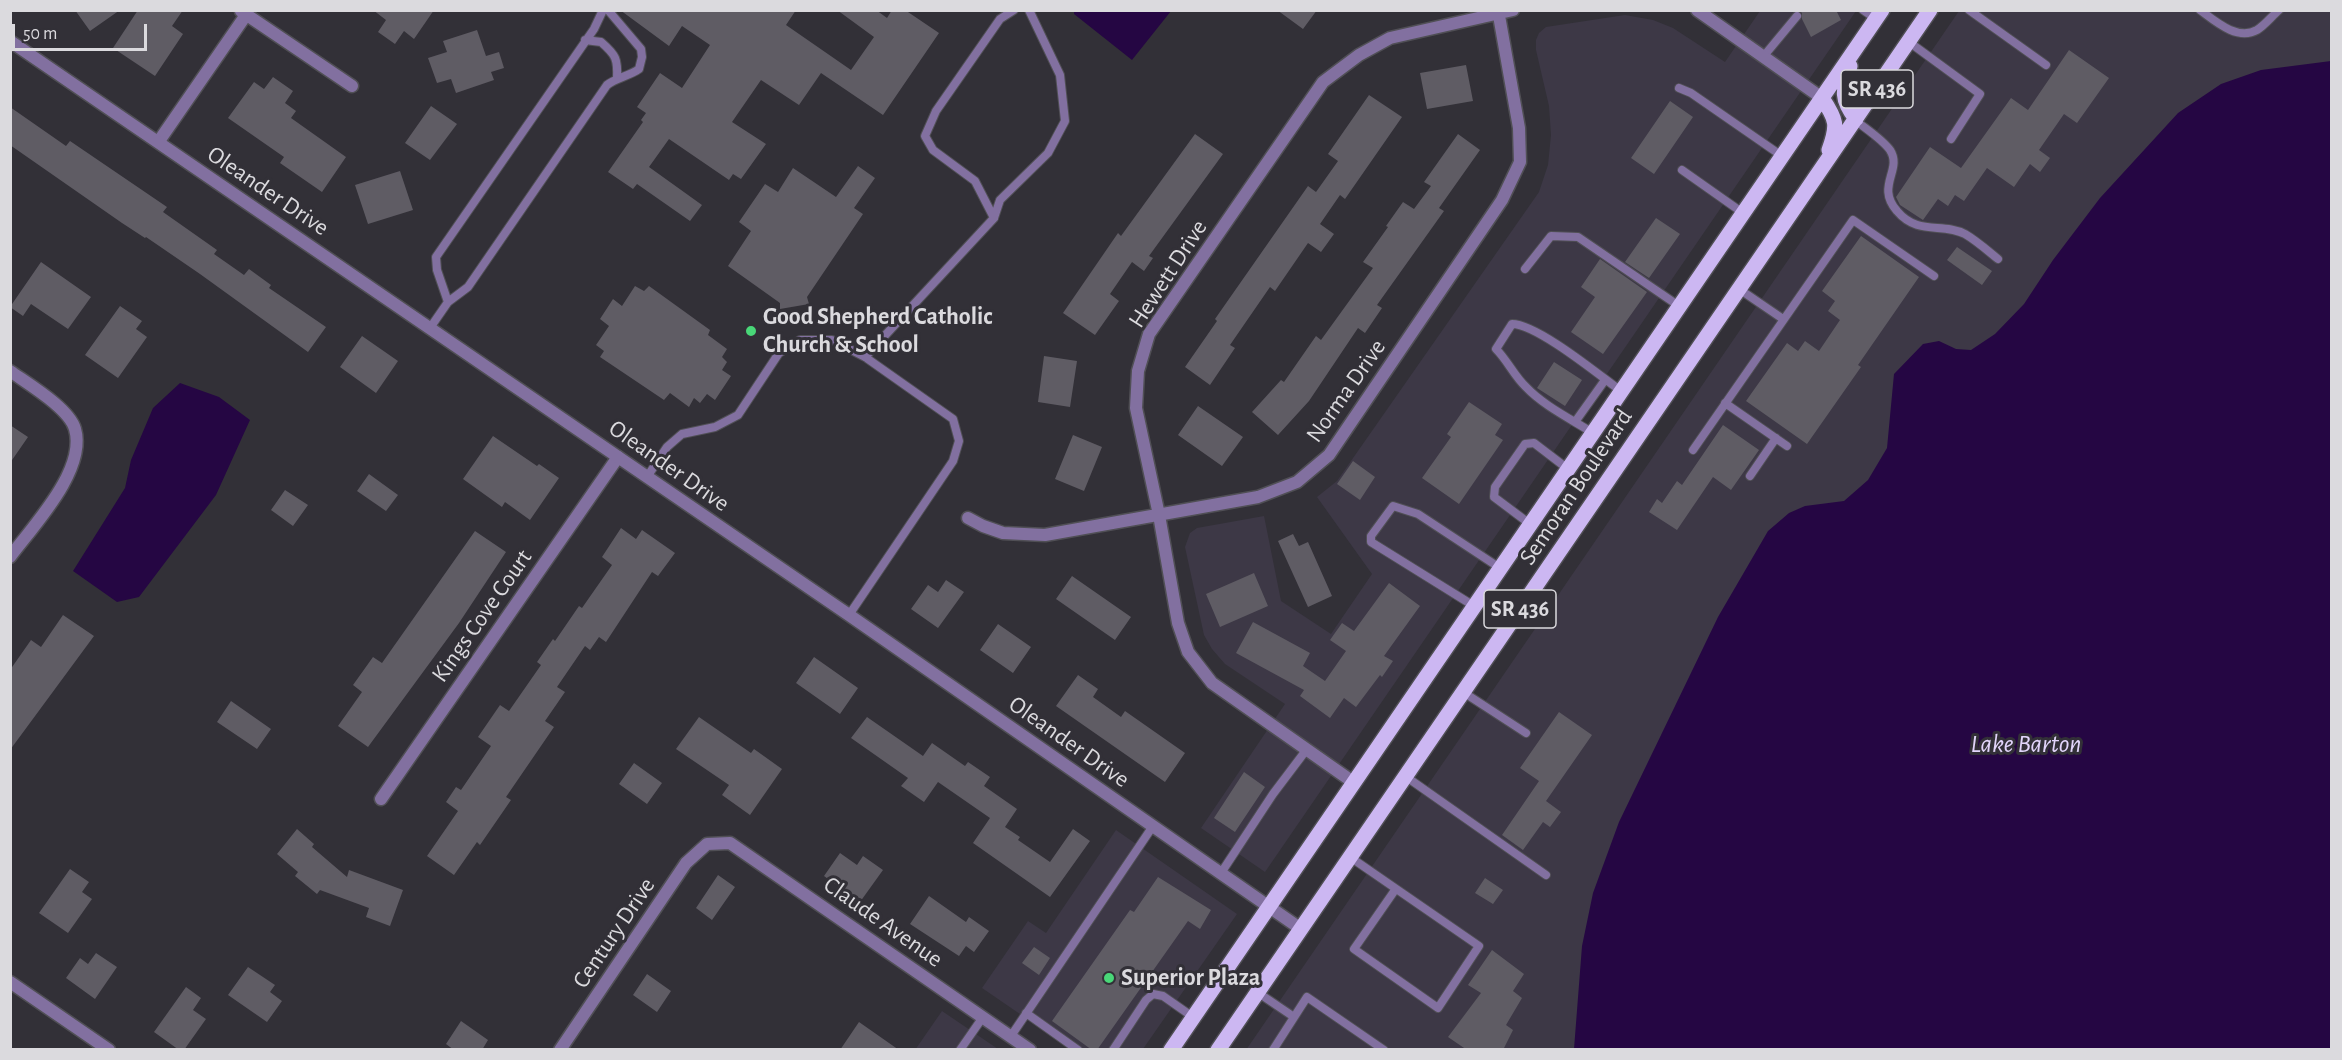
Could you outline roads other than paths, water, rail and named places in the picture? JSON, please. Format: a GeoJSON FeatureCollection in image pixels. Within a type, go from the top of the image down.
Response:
{"type":"FeatureCollection","features":[{"type":"Feature","properties":{"kind":"main road","name":"Semoran Boulevard"},"geometry":{"type":"LineString","coordinates":[[1223,1048],[1257,992],[1930,10]]}},
{"type":"Feature","properties":{"kind":"main road","name":"Semoran Boulevard"},"geometry":{"type":"LineString","coordinates":[[1171,1050],[1856,49],[1874,13]]}},
{"type":"Feature","properties":{"kind":"main road"},"geometry":{"type":"LineString","coordinates":[[1855,120],[1845,105],[1844,85],[1856,49]]}},
{"type":"Feature","properties":{"kind":"main road"},"geometry":{"type":"LineString","coordinates":[[1822,98],[1834,116],[1834,134],[1823,167]]}},
{"type":"Feature","properties":{"kind":"street","name":"Hewett Drive"},"geometry":{"type":"LineString","coordinates":[[1353,782],[1212,683],[1188,652],[1178,623],[1159,515],[1136,408],[1138,371],[1149,334],[1323,82],[1359,55],[1390,38],[1513,10]]}},
{"type":"Feature","properties":{"kind":"street"},"geometry":{"type":"LineString","coordinates":[[1697,10],[1822,98]]}},
{"type":"Feature","properties":{"kind":"street","name":"Norma Drive"},"geometry":{"type":"LineString","coordinates":[[969,518],[1003,533],[1045,535],[1258,497],[1297,482],[1329,455],[1502,200],[1520,162],[1519,128],[1498,12]]}},
{"type":"Feature","properties":{"kind":"street"},"geometry":{"type":"LineString","coordinates":[[159,141],[243,13],[352,86]]}},
{"type":"Feature","properties":{"kind":"street","name":"Oleander Drive"},"geometry":{"type":"LineString","coordinates":[[10,41],[849,615],[1301,928]]}},
{"type":"Feature","properties":{"kind":"street"},"geometry":{"type":"LineString","coordinates":[[10,371],[58,405],[75,428],[76,451],[67,480],[10,557]]}},
{"type":"Feature","properties":{"kind":"street","name":"Kings Cove Court"},"geometry":{"type":"LineString","coordinates":[[381,799],[618,457]]}},
{"type":"Feature","properties":{"kind":"street","name":"Claude Avenue"},"geometry":{"type":"LineString","coordinates":[[707,844],[730,843],[1030,1050]]}},
{"type":"Feature","properties":{"kind":"street","name":"Century Drive"},"geometry":{"type":"LineString","coordinates":[[560,1050],[686,863],[707,844]]}},
{"type":"Feature","properties":{"kind":"street"},"geometry":{"type":"LineString","coordinates":[[10,982],[109,1050]]}},
{"type":"Feature","properties":{"kind":"lane"},"geometry":{"type":"LineString","coordinates":[[448,302],[437,270],[436,257],[585,40],[603,10]]}},
{"type":"Feature","properties":{"kind":"lane"},"geometry":{"type":"LineString","coordinates":[[430,328],[448,302],[468,287],[607,85],[639,69],[641,49],[608,10]]}},
{"type":"Feature","properties":{"kind":"lane"},"geometry":{"type":"LineString","coordinates":[[994,218],[975,181],[933,150],[925,136],[936,111],[1000,19],[1014,10]]}},
{"type":"Feature","properties":{"kind":"lane"},"geometry":{"type":"LineString","coordinates":[[865,357],[994,218],[1000,200],[1048,153],[1065,122],[1060,75],[1029,10]]}},
{"type":"Feature","properties":{"kind":"lane"},"geometry":{"type":"LineString","coordinates":[[1969,10],[2046,65]]}},
{"type":"Feature","properties":{"kind":"lane"},"geometry":{"type":"LineString","coordinates":[[2200,10],[2227,29],[2246,33],[2257,30],[2279,10]]}},
{"type":"Feature","properties":{"kind":"lane"},"geometry":{"type":"LineString","coordinates":[[1763,57],[1797,16]]}},
{"type":"Feature","properties":{"kind":"lane"},"geometry":{"type":"LineString","coordinates":[[585,40],[601,42],[614,54],[618,63],[617,79]]}},
{"type":"Feature","properties":{"kind":"lane"},"geometry":{"type":"LineString","coordinates":[[1909,42],[1980,94],[1951,139]]}},
{"type":"Feature","properties":{"kind":"lane"},"geometry":{"type":"LineString","coordinates":[[1679,88],[1691,93],[1782,156]]}},
{"type":"Feature","properties":{"kind":"lane"},"geometry":{"type":"LineString","coordinates":[[1855,120],[1889,149],[1894,165],[1887,195],[1891,205],[1899,214],[1918,225],[1964,234],[1998,259]]}},
{"type":"Feature","properties":{"kind":"lane"},"geometry":{"type":"LineString","coordinates":[[1682,170],[1743,213]]}},
{"type":"Feature","properties":{"kind":"lane"},"geometry":{"type":"LineString","coordinates":[[1693,450],[1853,220],[1934,276]]}},
{"type":"Feature","properties":{"kind":"lane"},"geometry":{"type":"LineString","coordinates":[[1526,269],[1551,236],[1578,237],[1679,306]]}},
{"type":"Feature","properties":{"kind":"lane"},"geometry":{"type":"LineString","coordinates":[[1739,289],[1783,319]]}},
{"type":"Feature","properties":{"kind":"lane"},"geometry":{"type":"LineString","coordinates":[[1593,433],[1535,395],[1524,385],[1497,349],[1512,324],[1520,324],[1562,348],[1621,391]]}},
{"type":"Feature","properties":{"kind":"lane"},"geometry":{"type":"LineString","coordinates":[[647,477],[667,447],[682,434],[715,427],[738,415],[780,352],[800,340],[832,340],[865,357],[953,419],[959,441],[953,461],[849,615]]}},
{"type":"Feature","properties":{"kind":"lane"},"geometry":{"type":"LineString","coordinates":[[1575,422],[1605,380]]}},
{"type":"Feature","properties":{"kind":"lane"},"geometry":{"type":"LineString","coordinates":[[1725,403],[1787,446]]}},
{"type":"Feature","properties":{"kind":"lane"},"geometry":{"type":"LineString","coordinates":[[1750,476],[1776,438]]}},
{"type":"Feature","properties":{"kind":"lane"},"geometry":{"type":"LineString","coordinates":[[1530,524],[1494,497],[1495,487],[1525,444],[1534,443],[1568,469]]}},
{"type":"Feature","properties":{"kind":"lane"},"geometry":{"type":"LineString","coordinates":[[1474,606],[1371,542],[1371,536],[1393,506],[1418,514],[1500,568]]}},
{"type":"Feature","properties":{"kind":"lane"},"geometry":{"type":"LineString","coordinates":[[1463,692],[1526,733]]}},
{"type":"Feature","properties":{"kind":"lane"},"geometry":{"type":"LineString","coordinates":[[1221,873],[1273,794],[1307,749]]}},
{"type":"Feature","properties":{"kind":"lane"},"geometry":{"type":"LineString","coordinates":[[1405,776],[1546,875]]}},
{"type":"Feature","properties":{"kind":"lane"},"geometry":{"type":"LineString","coordinates":[[1011,1036],[1153,826]]}},
{"type":"Feature","properties":{"kind":"lane"},"geometry":{"type":"LineString","coordinates":[[1350,857],[1479,946],[1438,1008],[1354,948],[1395,890]]}},
{"type":"Feature","properties":{"kind":"lane"},"geometry":{"type":"LineString","coordinates":[[1257,992],[1294,1017]]}},
{"type":"Feature","properties":{"kind":"lane"},"geometry":{"type":"LineString","coordinates":[[1113,1050],[1146,1000],[1153,994],[1163,996],[1193,1017]]}},
{"type":"Feature","properties":{"kind":"lane"},"geometry":{"type":"LineString","coordinates":[[1273,1050],[1307,997],[1384,1050]]}},
{"type":"Feature","properties":{"kind":"lane"},"geometry":{"type":"LineString","coordinates":[[1026,1013],[1078,1050]]}},
{"type":"Feature","properties":{"kind":"lane"},"geometry":{"type":"LineString","coordinates":[[960,1050],[982,1017]]}},
{"type":"Feature","properties":{"kind":"water"},"geometry":{"type":"Polygon","coordinates":[[[1074,10],[1171,11],[1132,60],[1074,14],[1074,10]]]}},
{"type":"Feature","properties":{"kind":"water","name":"Lake Barton"},"geometry":{"type":"Polygon","coordinates":[[[2331,61],[2331,1049],[1574,1049],[1582,946],[1593,893],[1619,822],[1718,617],[1768,531],[1789,513],[1805,506],[1844,501],[1868,480],[1887,448],[1894,374],[1923,344],[1939,341],[1956,349],[1971,350],[1995,334],[2024,304],[2053,260],[2100,198],[2178,113],[2221,84],[2261,70],[2331,61]]]}},
{"type":"Feature","properties":{"kind":"water"},"geometry":{"type":"Polygon","coordinates":[[[180,383],[219,397],[250,420],[216,495],[139,597],[117,602],[73,571],[125,488],[131,460],[153,408],[180,383]]]}},
{"type":"Feature","properties":{"kind":"place","name":"Good Shepherd Catholic Church & School"},"geometry":{"type":"Point","coordinates":[751,331]}},
{"type":"Feature","properties":{"kind":"place","name":"Superior Plaza"},"geometry":{"type":"Point","coordinates":[1109,978]}}]}
